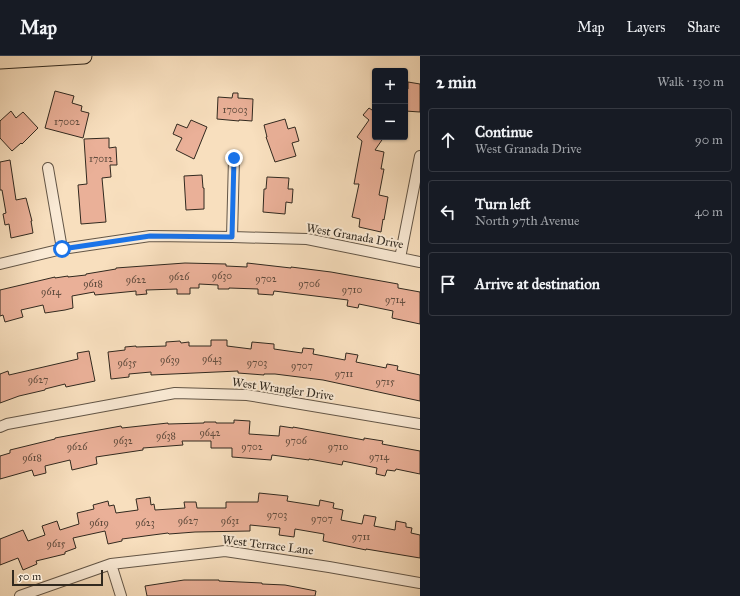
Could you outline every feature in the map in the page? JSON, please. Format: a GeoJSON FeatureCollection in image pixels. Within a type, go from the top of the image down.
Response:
{"type":"FeatureCollection","features":[{"type":"Feature","properties":{"kind":"main road"},"geometry":{"type":"LineString","coordinates":[[0,61],[84,56]]}},
{"type":"Feature","properties":{"kind":"street"},"geometry":{"type":"LineString","coordinates":[[400,258],[420,156]]}},
{"type":"Feature","properties":{"kind":"street"},"geometry":{"type":"LineString","coordinates":[[232,237],[234,158]]}},
{"type":"Feature","properties":{"kind":"street"},"geometry":{"type":"LineString","coordinates":[[48,168],[62,249]]}},
{"type":"Feature","properties":{"kind":"street","name":"West Granada Drive"},"geometry":{"type":"LineString","coordinates":[[0,264],[62,249],[150,236],[307,239],[420,262]]}},
{"type":"Feature","properties":{"kind":"street","name":"West Wrangler Drive"},"geometry":{"type":"LineString","coordinates":[[0,427],[7,424],[175,393],[247,395],[420,424]]}},
{"type":"Feature","properties":{"kind":"street","name":"West Terrace Lane"},"geometry":{"type":"LineString","coordinates":[[20,596],[111,564],[225,551],[420,583]]}},
{"type":"Feature","properties":{"kind":"street"},"geometry":{"type":"LineString","coordinates":[[111,564],[121,596]]}},
{"type":"Feature","properties":{"kind":"building"},"geometry":{"type":"Polygon","coordinates":[[[408,82],[420,84],[420,112],[408,111],[408,82]]]}},
{"type":"Feature","properties":{"kind":"building"},"geometry":{"type":"Polygon","coordinates":[[[55,91],[74,96],[72,103],[82,106],[81,111],[89,113],[83,138],[45,128],[55,91]]]}},
{"type":"Feature","properties":{"kind":"building"},"geometry":{"type":"Polygon","coordinates":[[[233,93],[238,93],[238,98],[253,99],[252,121],[217,119],[218,97],[232,98],[233,93]]]}},
{"type":"Feature","properties":{"kind":"building"},"geometry":{"type":"Polygon","coordinates":[[[369,108],[372,110],[372,140],[382,140],[375,150],[384,152],[381,169],[384,169],[379,195],[388,197],[381,232],[359,227],[360,219],[352,217],[359,184],[354,184],[362,141],[357,137],[369,120],[363,115],[369,108]]]}},
{"type":"Feature","properties":{"kind":"building"},"geometry":{"type":"Polygon","coordinates":[[[11,111],[16,118],[23,112],[38,128],[22,144],[21,143],[12,151],[0,138],[0,121],[11,111]]]}},
{"type":"Feature","properties":{"kind":"building"},"geometry":{"type":"Polygon","coordinates":[[[285,119],[288,129],[295,127],[299,141],[292,143],[296,156],[275,162],[266,137],[264,125],[285,119]]]}},
{"type":"Feature","properties":{"kind":"building"},"geometry":{"type":"Polygon","coordinates":[[[191,120],[207,127],[194,159],[176,150],[182,138],[173,134],[177,124],[187,128],[191,120]]]}},
{"type":"Feature","properties":{"kind":"building"},"geometry":{"type":"Polygon","coordinates":[[[109,138],[109,148],[116,147],[117,165],[110,165],[111,177],[102,178],[106,222],[81,224],[78,185],[87,184],[84,139],[109,138]]]}},
{"type":"Feature","properties":{"kind":"building"},"geometry":{"type":"Polygon","coordinates":[[[10,160],[16,200],[26,198],[32,221],[33,233],[11,238],[9,224],[5,225],[3,214],[6,213],[2,190],[0,190],[0,162],[10,160]]]}},
{"type":"Feature","properties":{"kind":"building"},"geometry":{"type":"Polygon","coordinates":[[[202,175],[204,188],[204,209],[186,210],[184,176],[202,175]]]}},
{"type":"Feature","properties":{"kind":"building"},"geometry":{"type":"Polygon","coordinates":[[[267,177],[289,178],[288,189],[293,189],[292,203],[286,202],[285,214],[263,212],[264,189],[266,189],[267,177]]]}},
{"type":"Feature","properties":{"kind":"building"},"geometry":{"type":"Polygon","coordinates":[[[185,263],[226,264],[226,266],[247,267],[247,263],[291,267],[331,272],[398,284],[398,288],[420,292],[420,324],[392,318],[393,311],[359,304],[358,308],[347,306],[348,300],[274,291],[273,295],[258,294],[258,289],[218,289],[218,285],[199,284],[199,288],[190,288],[190,294],[177,294],[177,289],[146,290],[147,294],[136,295],[136,291],[95,295],[94,292],[72,296],[73,308],[45,313],[43,305],[21,310],[23,317],[5,322],[3,315],[0,316],[0,290],[55,277],[86,275],[116,268],[185,263]]]}},
{"type":"Feature","properties":{"kind":"building"},"geometry":{"type":"Polygon","coordinates":[[[211,340],[227,340],[227,346],[251,349],[252,342],[274,344],[274,349],[302,353],[303,348],[314,349],[313,354],[345,360],[346,353],[358,355],[356,362],[386,368],[387,364],[398,366],[397,370],[420,375],[420,401],[323,380],[275,374],[264,375],[238,373],[238,371],[151,375],[151,372],[129,374],[129,377],[111,379],[108,352],[125,350],[125,347],[166,346],[166,342],[180,341],[181,343],[189,342],[189,346],[211,346],[211,340]]]}},
{"type":"Feature","properties":{"kind":"building"},"geometry":{"type":"Polygon","coordinates":[[[89,351],[95,381],[66,387],[65,384],[19,396],[0,403],[0,374],[8,371],[9,375],[78,359],[77,353],[89,351]]]}},
{"type":"Feature","properties":{"kind":"building"},"geometry":{"type":"Polygon","coordinates":[[[234,420],[250,421],[249,434],[279,436],[280,426],[293,427],[364,440],[364,438],[383,441],[382,444],[420,451],[420,474],[396,469],[395,471],[387,470],[385,476],[376,474],[377,468],[343,461],[342,465],[309,459],[272,455],[271,460],[232,457],[232,448],[211,448],[211,441],[182,441],[183,445],[143,448],[143,450],[96,457],[97,464],[72,470],[70,460],[45,466],[46,473],[34,476],[32,470],[0,479],[0,456],[10,453],[10,450],[55,438],[121,426],[122,428],[168,423],[234,423],[234,420]]]}},
{"type":"Feature","properties":{"kind":"building"},"geometry":{"type":"Polygon","coordinates":[[[259,493],[288,496],[287,501],[319,506],[320,500],[334,503],[333,508],[343,510],[341,520],[362,524],[364,515],[376,517],[374,526],[395,530],[396,521],[406,523],[406,527],[412,528],[411,533],[420,535],[420,558],[366,550],[323,541],[324,534],[295,529],[294,537],[279,535],[280,528],[250,525],[250,531],[168,533],[122,539],[122,541],[108,544],[105,531],[73,538],[76,548],[65,552],[65,554],[36,561],[37,564],[23,570],[18,558],[0,565],[0,539],[23,530],[28,541],[45,535],[42,526],[57,521],[60,530],[79,524],[77,513],[94,509],[93,505],[108,501],[109,506],[114,505],[116,513],[138,510],[136,499],[150,497],[151,505],[154,504],[155,510],[185,508],[184,502],[196,502],[197,508],[226,508],[226,502],[258,502],[259,493]]]}},
{"type":"Feature","properties":{"kind":"building"},"geometry":{"type":"Polygon","coordinates":[[[184,580],[219,580],[262,583],[285,585],[316,591],[315,596],[147,596],[145,586],[184,580]]]}},
{"type":"Feature","properties":{"kind":"route"},"geometry":{"type":"LineString","coordinates":[[62,249],[150,236],[232,237],[234,158]]}}]}
